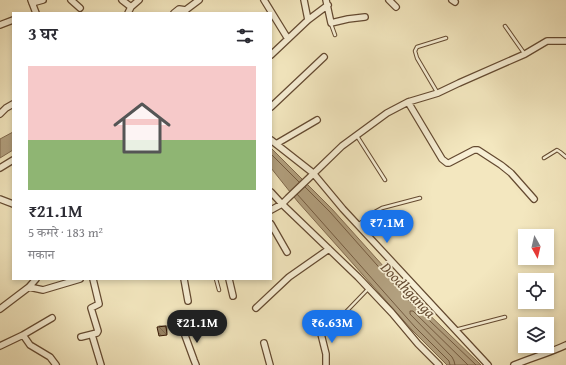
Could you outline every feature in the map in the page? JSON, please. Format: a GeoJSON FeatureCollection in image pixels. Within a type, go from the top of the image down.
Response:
{"type":"FeatureCollection","features":[{"type":"Feature","properties":{"kind":"street"},"geometry":{"type":"LineString","coordinates":[[35,12],[32,1],[43,0]]}},
{"type":"Feature","properties":{"kind":"street"},"geometry":{"type":"LineString","coordinates":[[71,0],[80,8]]}},
{"type":"Feature","properties":{"kind":"street"},"geometry":{"type":"LineString","coordinates":[[122,0],[132,7]]}},
{"type":"Feature","properties":{"kind":"street"},"geometry":{"type":"LineString","coordinates":[[129,12],[138,0]]}},
{"type":"Feature","properties":{"kind":"street"},"geometry":{"type":"LineString","coordinates":[[175,12],[179,9],[186,10],[199,0]]}},
{"type":"Feature","properties":{"kind":"street"},"geometry":{"type":"LineString","coordinates":[[264,0],[271,12]]}},
{"type":"Feature","properties":{"kind":"street"},"geometry":{"type":"LineString","coordinates":[[304,0],[308,20]]}},
{"type":"Feature","properties":{"kind":"street"},"geometry":{"type":"LineString","coordinates":[[390,0],[396,7]]}},
{"type":"Feature","properties":{"kind":"street"},"geometry":{"type":"LineString","coordinates":[[272,54],[327,2]]}},
{"type":"Feature","properties":{"kind":"street"},"geometry":{"type":"LineString","coordinates":[[327,2],[331,23],[365,17]]}},
{"type":"Feature","properties":{"kind":"street"},"geometry":{"type":"LineString","coordinates":[[272,13],[288,39]]}},
{"type":"Feature","properties":{"kind":"street"},"geometry":{"type":"LineString","coordinates":[[0,25],[12,20]]}},
{"type":"Feature","properties":{"kind":"street"},"geometry":{"type":"LineString","coordinates":[[272,209],[282,204],[342,146],[387,113],[408,102],[438,93],[547,42],[559,40],[566,41]]}},
{"type":"Feature","properties":{"kind":"street"},"geometry":{"type":"LineString","coordinates":[[272,106],[324,57]]}},
{"type":"Feature","properties":{"kind":"street"},"geometry":{"type":"LineString","coordinates":[[408,102],[444,162],[449,163],[474,150],[478,150],[502,165],[534,199]]}},
{"type":"Feature","properties":{"kind":"street"},"geometry":{"type":"LineString","coordinates":[[0,114],[12,105]]}},
{"type":"Feature","properties":{"kind":"street"},"geometry":{"type":"LineString","coordinates":[[0,114],[12,108]]}},
{"type":"Feature","properties":{"kind":"street"},"geometry":{"type":"LineString","coordinates":[[317,120],[274,142],[311,175],[488,365]]}},
{"type":"Feature","properties":{"kind":"street"},"geometry":{"type":"LineString","coordinates":[[0,168],[12,161]]}},
{"type":"Feature","properties":{"kind":"street"},"geometry":{"type":"LineString","coordinates":[[272,193],[368,288],[392,313],[418,344],[439,365]]}},
{"type":"Feature","properties":{"kind":"street"},"geometry":{"type":"LineString","coordinates":[[0,199],[12,204]]}},
{"type":"Feature","properties":{"kind":"street"},"geometry":{"type":"LineString","coordinates":[[272,226],[287,252]]}},
{"type":"Feature","properties":{"kind":"street"},"geometry":{"type":"LineString","coordinates":[[256,308],[289,277],[329,249]]}},
{"type":"Feature","properties":{"kind":"street"},"geometry":{"type":"LineString","coordinates":[[0,309],[35,280]]}},
{"type":"Feature","properties":{"kind":"street"},"geometry":{"type":"LineString","coordinates":[[29,286],[43,290],[77,280]]}},
{"type":"Feature","properties":{"kind":"street"},"geometry":{"type":"LineString","coordinates":[[81,337],[92,335],[98,331],[91,308],[99,304],[93,280]]}},
{"type":"Feature","properties":{"kind":"street"},"geometry":{"type":"LineString","coordinates":[[184,280],[188,301]]}},
{"type":"Feature","properties":{"kind":"street"},"geometry":{"type":"LineString","coordinates":[[229,280],[233,296]]}},
{"type":"Feature","properties":{"kind":"street"},"geometry":{"type":"LineString","coordinates":[[0,346],[52,318]]}},
{"type":"Feature","properties":{"kind":"street"},"geometry":{"type":"LineString","coordinates":[[320,326],[326,354],[326,365]]}},
{"type":"Feature","properties":{"kind":"street"},"geometry":{"type":"LineString","coordinates":[[183,330],[196,365]]}},
{"type":"Feature","properties":{"kind":"street"},"geometry":{"type":"LineString","coordinates":[[22,335],[30,345],[50,357],[56,365]]}},
{"type":"Feature","properties":{"kind":"street"},"geometry":{"type":"LineString","coordinates":[[92,335],[101,365]]}},
{"type":"Feature","properties":{"kind":"street"},"geometry":{"type":"LineString","coordinates":[[264,343],[270,365]]}},
{"type":"Feature","properties":{"kind":"street"},"geometry":{"type":"LineString","coordinates":[[514,365],[566,346]]}},
{"type":"Feature","properties":{"kind":"lane"},"geometry":{"type":"LineString","coordinates":[[331,23],[335,35]]}},
{"type":"Feature","properties":{"kind":"lane"},"geometry":{"type":"LineString","coordinates":[[505,26],[524,54]]}},
{"type":"Feature","properties":{"kind":"lane"},"geometry":{"type":"LineString","coordinates":[[438,93],[414,51],[417,47],[446,38]]}},
{"type":"Feature","properties":{"kind":"lane"},"geometry":{"type":"LineString","coordinates":[[357,136],[385,180]]}},
{"type":"Feature","properties":{"kind":"lane"},"geometry":{"type":"LineString","coordinates":[[544,158],[556,150],[566,157]]}},
{"type":"Feature","properties":{"kind":"lane"},"geometry":{"type":"LineString","coordinates":[[357,225],[382,208],[420,198]]}},
{"type":"Feature","properties":{"kind":"lane"},"geometry":{"type":"LineString","coordinates":[[216,280],[219,290]]}},
{"type":"Feature","properties":{"kind":"lane"},"geometry":{"type":"LineString","coordinates":[[341,317],[368,288]]}},
{"type":"Feature","properties":{"kind":"lane"},"geometry":{"type":"LineString","coordinates":[[455,330],[505,317]]}},
{"type":"Feature","properties":{"kind":"water"},"geometry":{"type":"Polygon","coordinates":[[[12,133],[12,151],[0,158],[0,139],[12,133]]]}},
{"type":"Feature","properties":{"kind":"water"},"geometry":{"type":"Polygon","coordinates":[[[272,149],[332,209],[411,297],[481,365],[447,365],[412,330],[298,202],[272,169],[272,149]]]}},
{"type":"Feature","properties":{"kind":"building"},"geometry":{"type":"Polygon","coordinates":[[[166,326],[167,335],[159,336],[157,327],[166,326]]]}},
{"type":"Feature","properties":{"kind":"water label","name":"Doodhganga"},"geometry":{"type":"Point","coordinates":[408,290]}}]}
